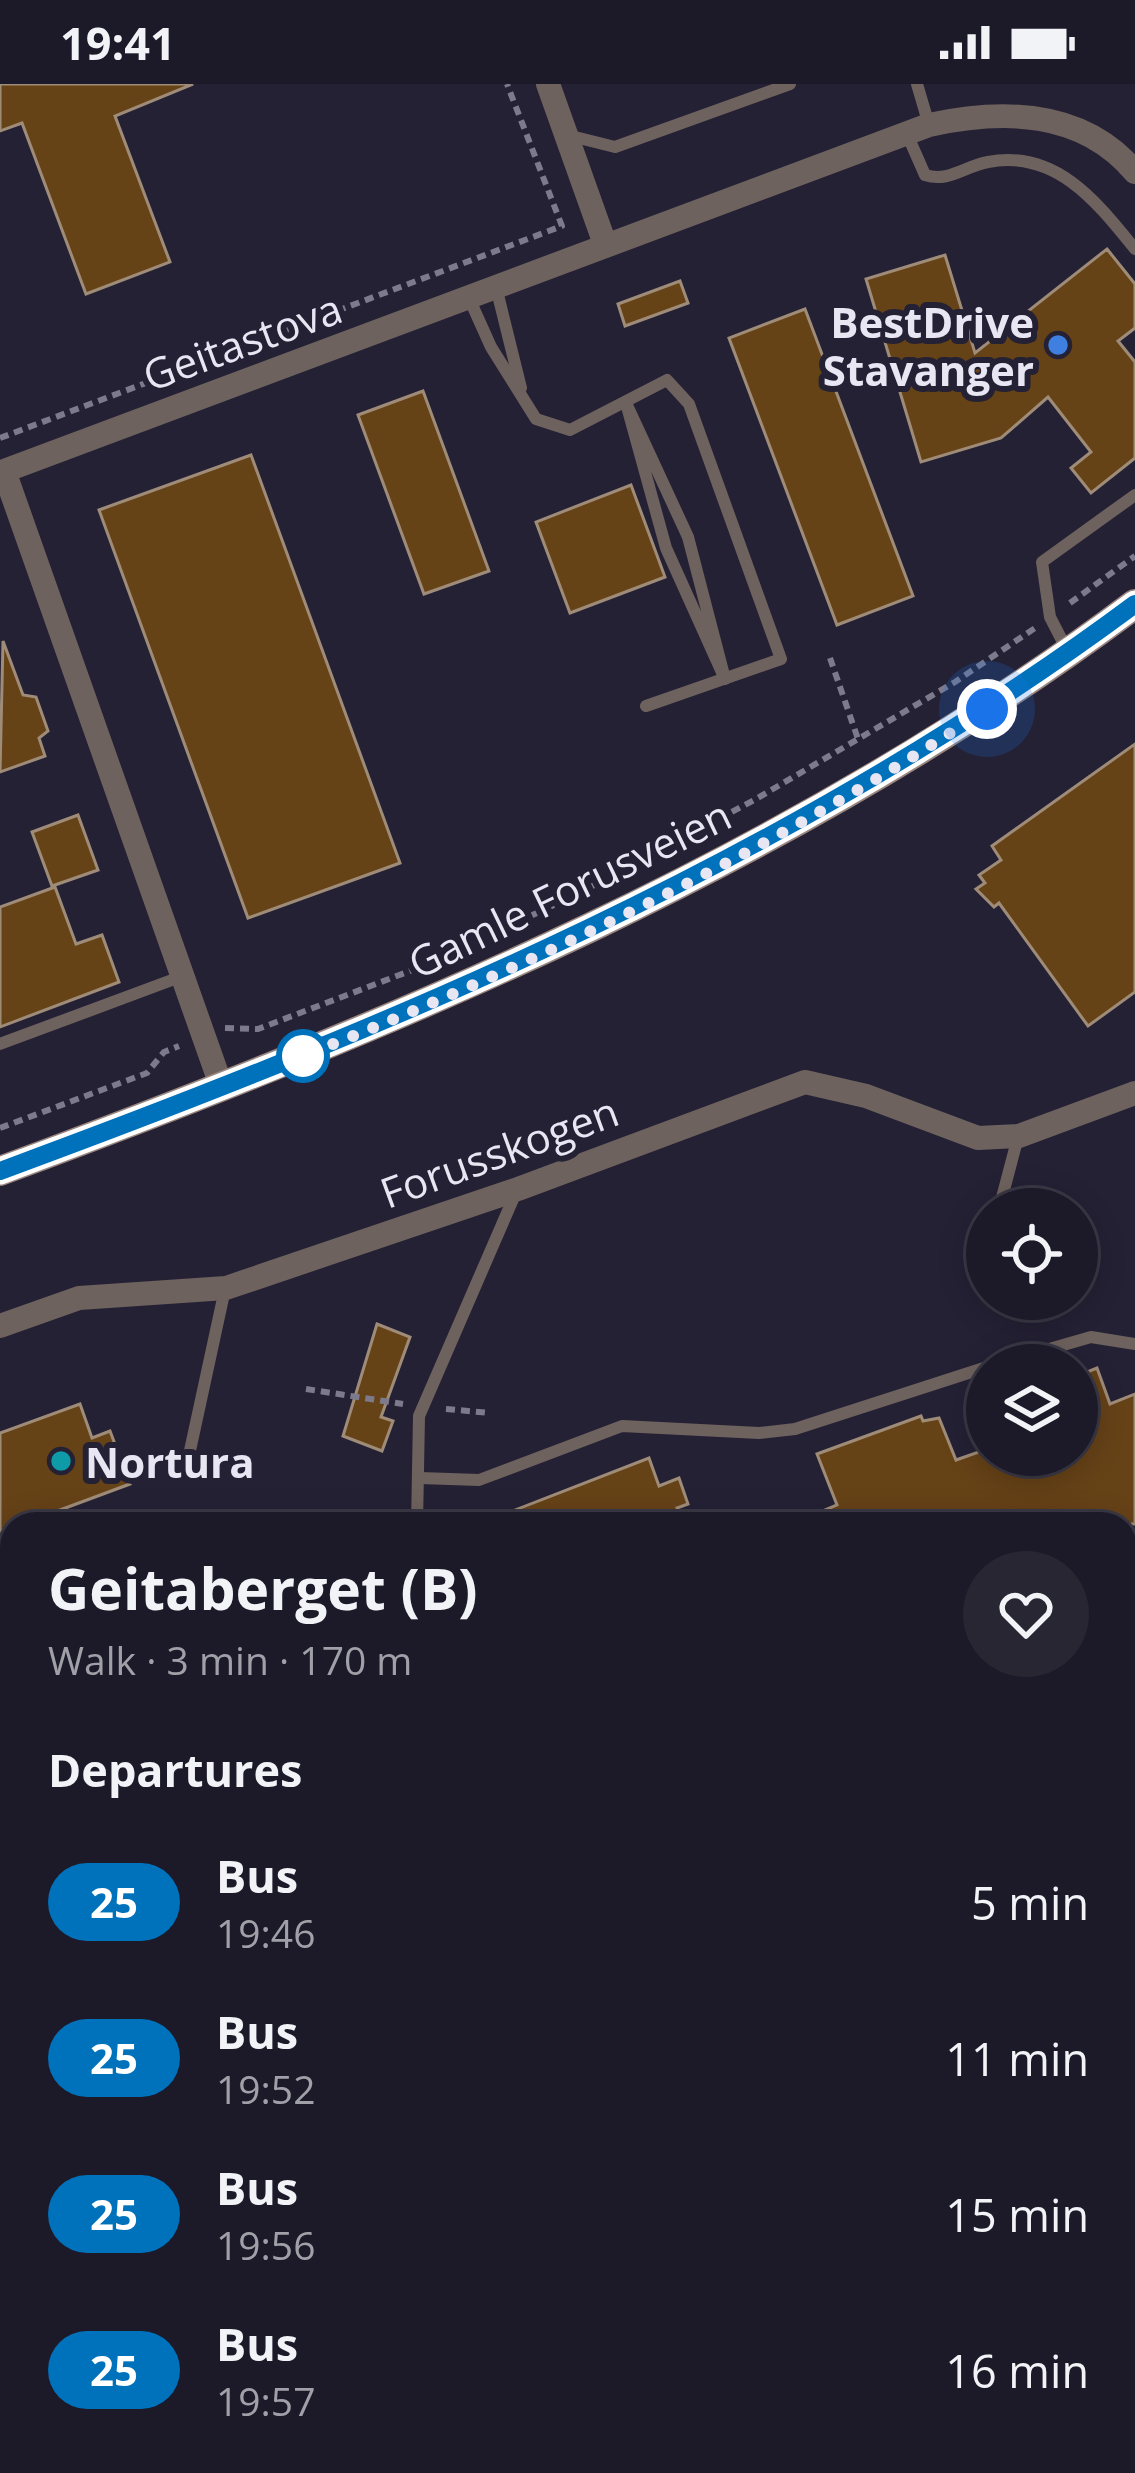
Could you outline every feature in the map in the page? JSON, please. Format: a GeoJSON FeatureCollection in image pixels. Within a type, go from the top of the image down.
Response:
{"type":"FeatureCollection","features":[{"type":"Feature","properties":{"kind":"main road","name":"Gamle Forusveien"},"geometry":{"type":"LineString","coordinates":[[0,1171],[222,1088],[468,986],[700,875],[956,730],[1135,604]]}},
{"type":"Feature","properties":{"kind":"street"},"geometry":{"type":"LineString","coordinates":[[548,84],[605,244]]}},
{"type":"Feature","properties":{"kind":"street","name":"Geitastova"},"geometry":{"type":"LineString","coordinates":[[222,1088],[2,465],[469,298],[918,129],[1003,112],[1040,117],[1082,131],[1130,157]]}},
{"type":"Feature","properties":{"kind":"street","name":"Forusskogen"},"geometry":{"type":"LineString","coordinates":[[0,1326],[79,1298],[226,1288],[518,1190],[805,1082],[846,1089],[978,1138],[1018,1136],[1135,1093]]}},
{"type":"Feature","properties":{"kind":"lane"},"geometry":{"type":"LineString","coordinates":[[566,134],[615,147],[790,84]]}},
{"type":"Feature","properties":{"kind":"lane"},"geometry":{"type":"LineString","coordinates":[[917,84],[925,175],[938,180],[988,162],[1032,161],[1071,179],[1135,249]]}},
{"type":"Feature","properties":{"kind":"lane"},"geometry":{"type":"LineString","coordinates":[[496,287],[524,401]]}},
{"type":"Feature","properties":{"kind":"lane"},"geometry":{"type":"LineString","coordinates":[[469,298],[536,418],[570,430],[667,380],[689,404],[781,659],[646,706]]}},
{"type":"Feature","properties":{"kind":"lane"},"geometry":{"type":"LineString","coordinates":[[626,403],[666,548],[725,679]]}},
{"type":"Feature","properties":{"kind":"lane"},"geometry":{"type":"LineString","coordinates":[[626,403],[688,537],[725,679]]}},
{"type":"Feature","properties":{"kind":"lane"},"geometry":{"type":"LineString","coordinates":[[1069,653],[1050,617],[1042,562],[1135,495]]}},
{"type":"Feature","properties":{"kind":"lane"},"geometry":{"type":"LineString","coordinates":[[0,1044],[180,976]]}},
{"type":"Feature","properties":{"kind":"lane"},"geometry":{"type":"LineString","coordinates":[[1004,1188],[1018,1136]]}},
{"type":"Feature","properties":{"kind":"lane"},"geometry":{"type":"LineString","coordinates":[[418,1512],[419,1416],[518,1190]]}},
{"type":"Feature","properties":{"kind":"lane"},"geometry":{"type":"LineString","coordinates":[[186,1469],[226,1288]]}},
{"type":"Feature","properties":{"kind":"lane"},"geometry":{"type":"LineString","coordinates":[[1067,1344],[1091,1337],[1135,1344]]}},
{"type":"Feature","properties":{"kind":"lane"},"geometry":{"type":"LineString","coordinates":[[420,1478],[479,1480],[622,1426],[759,1433],[795,1429],[966,1374]]}},
{"type":"Feature","properties":{"kind":"path"},"geometry":{"type":"LineString","coordinates":[[0,438],[562,226],[507,84]]}},
{"type":"Feature","properties":{"kind":"path"},"geometry":{"type":"LineString","coordinates":[[0,1128],[147,1073],[164,1052],[234,1024],[258,1029],[436,961],[581,892],[858,740],[1050,617],[1135,556]]}},
{"type":"Feature","properties":{"kind":"path"},"geometry":{"type":"LineString","coordinates":[[830,658],[858,740]]}},
{"type":"Feature","properties":{"kind":"path"},"geometry":{"type":"LineString","coordinates":[[306,1389],[333,1394]]}},
{"type":"Feature","properties":{"kind":"building"},"geometry":{"type":"Polygon","coordinates":[[[0,84],[193,84],[115,116],[170,262],[86,294],[22,123],[0,131],[0,84]]]}},
{"type":"Feature","properties":{"kind":"building"},"geometry":{"type":"Polygon","coordinates":[[[1107,249],[1135,284],[1135,328],[1118,341],[1135,362],[1135,458],[1091,493],[1071,468],[1091,452],[1048,397],[1001,438],[921,462],[866,279],[945,255],[975,353],[1107,249]]]}},
{"type":"Feature","properties":{"kind":"building"},"geometry":{"type":"Polygon","coordinates":[[[680,281],[688,303],[625,326],[618,304],[680,281]]]}},
{"type":"Feature","properties":{"kind":"building"},"geometry":{"type":"Polygon","coordinates":[[[805,309],[913,596],[837,625],[729,338],[805,309]]]}},
{"type":"Feature","properties":{"kind":"building"},"geometry":{"type":"Polygon","coordinates":[[[423,391],[489,571],[424,594],[358,415],[423,391]]]}},
{"type":"Feature","properties":{"kind":"building"},"geometry":{"type":"Polygon","coordinates":[[[251,455],[400,863],[248,918],[99,510],[251,455]]]}},
{"type":"Feature","properties":{"kind":"building"},"geometry":{"type":"Polygon","coordinates":[[[631,485],[665,577],[570,613],[536,522],[631,485]]]}},
{"type":"Feature","properties":{"kind":"building"},"geometry":{"type":"Polygon","coordinates":[[[3,641],[23,695],[36,697],[48,731],[39,738],[45,756],[0,772],[3,641]]]}},
{"type":"Feature","properties":{"kind":"building"},"geometry":{"type":"Polygon","coordinates":[[[1135,744],[1135,992],[1088,1026],[999,903],[994,907],[976,889],[985,883],[979,875],[1001,860],[992,846],[1135,744]]]}},
{"type":"Feature","properties":{"kind":"building"},"geometry":{"type":"Polygon","coordinates":[[[78,815],[98,870],[52,886],[32,832],[78,815]]]}},
{"type":"Feature","properties":{"kind":"building"},"geometry":{"type":"Polygon","coordinates":[[[55,887],[76,944],[102,935],[119,982],[0,1027],[0,907],[55,887]]]}},
{"type":"Feature","properties":{"kind":"building"},"geometry":{"type":"Polygon","coordinates":[[[377,1324],[410,1337],[381,1417],[393,1421],[382,1451],[343,1436],[377,1324]]]}},
{"type":"Feature","properties":{"kind":"building"},"geometry":{"type":"Polygon","coordinates":[[[1098,1371],[1110,1404],[1135,1394],[1135,1512],[820,1512],[837,1505],[817,1454],[921,1416],[923,1421],[939,1418],[956,1460],[966,1456],[966,1476],[1098,1476],[1098,1371]]]}},
{"type":"Feature","properties":{"kind":"building","name":"Nortura"},"geometry":{"type":"Polygon","coordinates":[[[80,1404],[92,1438],[110,1431],[130,1484],[61,1512],[0,1512],[0,1433],[80,1404]]]}},
{"type":"Feature","properties":{"kind":"building"},"geometry":{"type":"Polygon","coordinates":[[[649,1458],[659,1486],[679,1478],[688,1504],[677,1508],[678,1512],[510,1512],[649,1458]]]}},
{"type":"Feature","properties":{"kind":"bus line","name":"25"},"geometry":{"type":"LineString","coordinates":[[0,1171],[336,1043],[627,912],[781,831],[956,730],[1135,604]]}},
{"type":"Feature","properties":{"kind":"place","name":"BestDrive Stavanger"},"geometry":{"type":"Point","coordinates":[1058,345]}},
{"type":"Feature","properties":{"kind":"place","name":"Nortura"},"geometry":{"type":"Point","coordinates":[61,1461]}},
{"type":"Feature","properties":{"kind":"route"},"geometry":{"type":"LineString","coordinates":[[303,1056],[298,1058],[507,969],[700,875],[987,709]]}}]}
